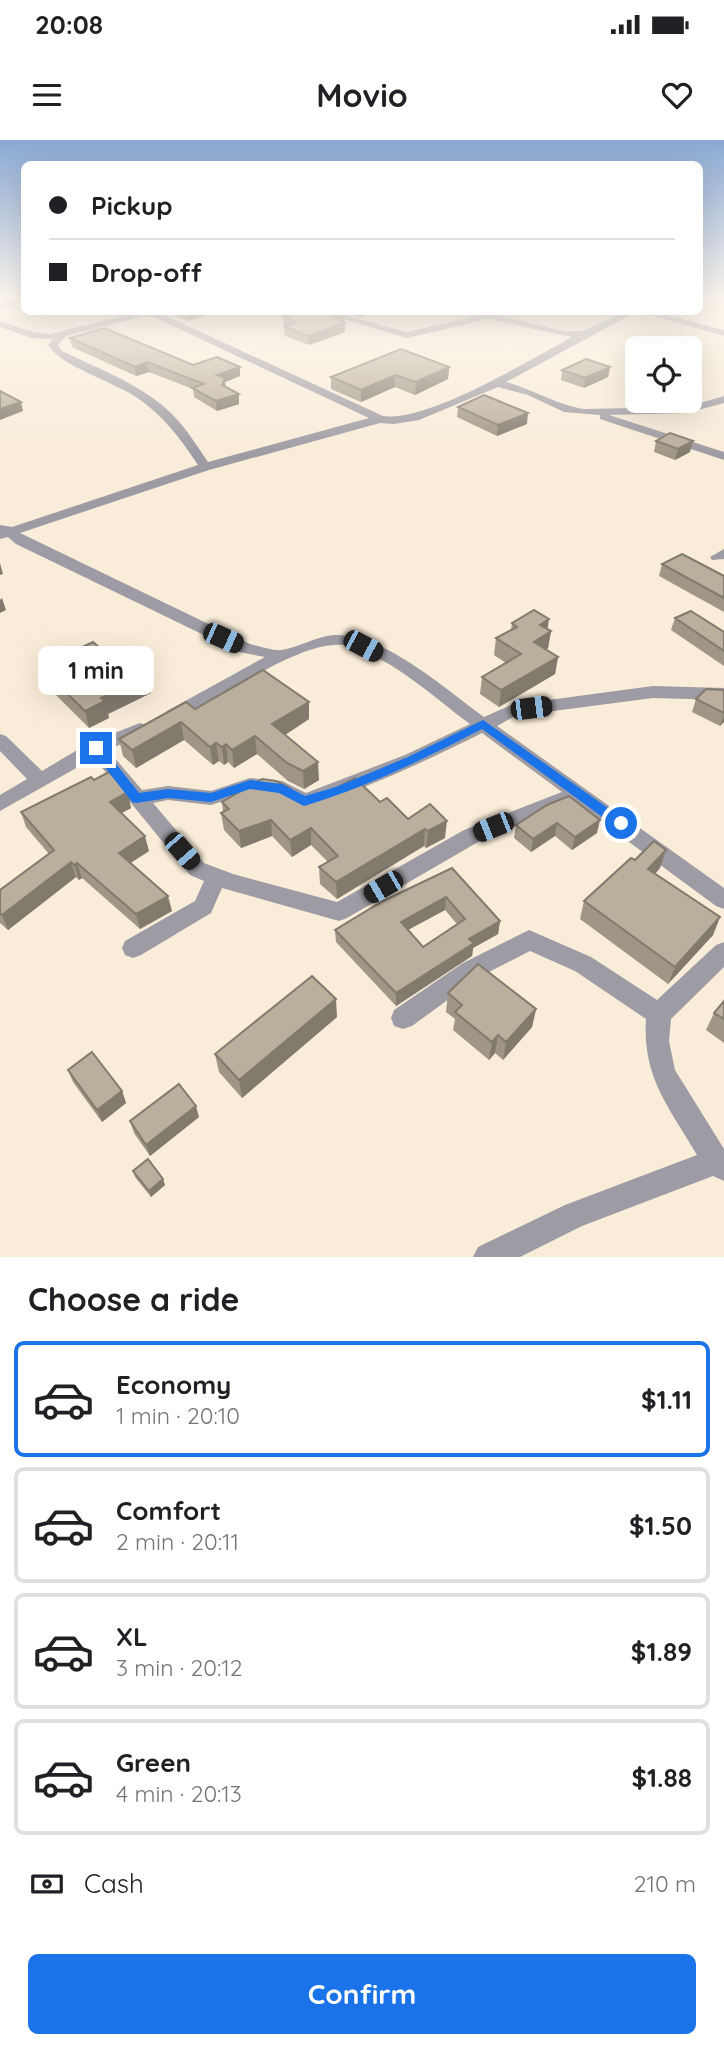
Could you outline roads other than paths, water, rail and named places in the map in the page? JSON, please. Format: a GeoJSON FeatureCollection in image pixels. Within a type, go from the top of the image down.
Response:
{"type":"FeatureCollection","features":[{"type":"Feature","properties":{"kind":"street"},"geometry":{"type":"LineString","coordinates":[[56,351],[125,385],[162,411],[182,433],[205,467]]}},
{"type":"Feature","properties":{"kind":"street"},"geometry":{"type":"LineString","coordinates":[[241,351],[318,384],[380,419],[394,421],[415,418],[497,383],[554,351]]}},
{"type":"Feature","properties":{"kind":"street"},"geometry":{"type":"LineString","coordinates":[[497,383],[532,393],[568,410],[584,412],[687,410],[724,400]]}},
{"type":"Feature","properties":{"kind":"street"},"geometry":{"type":"LineString","coordinates":[[584,412],[724,456]]}},
{"type":"Feature","properties":{"kind":"street"},"geometry":{"type":"LineString","coordinates":[[4,530],[205,467],[380,419]]}},
{"type":"Feature","properties":{"kind":"street"},"geometry":{"type":"LineString","coordinates":[[4,530],[177,618],[246,648],[284,656]]}},
{"type":"Feature","properties":{"kind":"street"},"geometry":{"type":"LineString","coordinates":[[0,804],[96,748],[192,707],[284,656],[335,640],[363,646],[405,668],[724,900]]}},
{"type":"Feature","properties":{"kind":"street"},"geometry":{"type":"LineString","coordinates":[[136,798],[168,793],[211,798],[250,785],[282,788],[304,801],[340,790],[412,760],[511,710],[653,692],[724,694]]}},
{"type":"Feature","properties":{"kind":"street"},"geometry":{"type":"LineString","coordinates":[[0,740],[39,780]]}},
{"type":"Feature","properties":{"kind":"street"},"geometry":{"type":"LineString","coordinates":[[96,748],[197,869],[339,912],[471,836],[579,793]]}},
{"type":"Feature","properties":{"kind":"street"},"geometry":{"type":"LineString","coordinates":[[133,948],[203,907],[217,877]]}},
{"type":"Feature","properties":{"kind":"street"},"geometry":{"type":"LineString","coordinates":[[404,1018],[471,970],[529,940],[583,964],[659,1014]]}},
{"type":"Feature","properties":{"kind":"street"},"geometry":{"type":"LineString","coordinates":[[488,1257],[575,1215],[720,1164],[663,1074],[657,1041],[659,1014],[724,952]]}}]}
